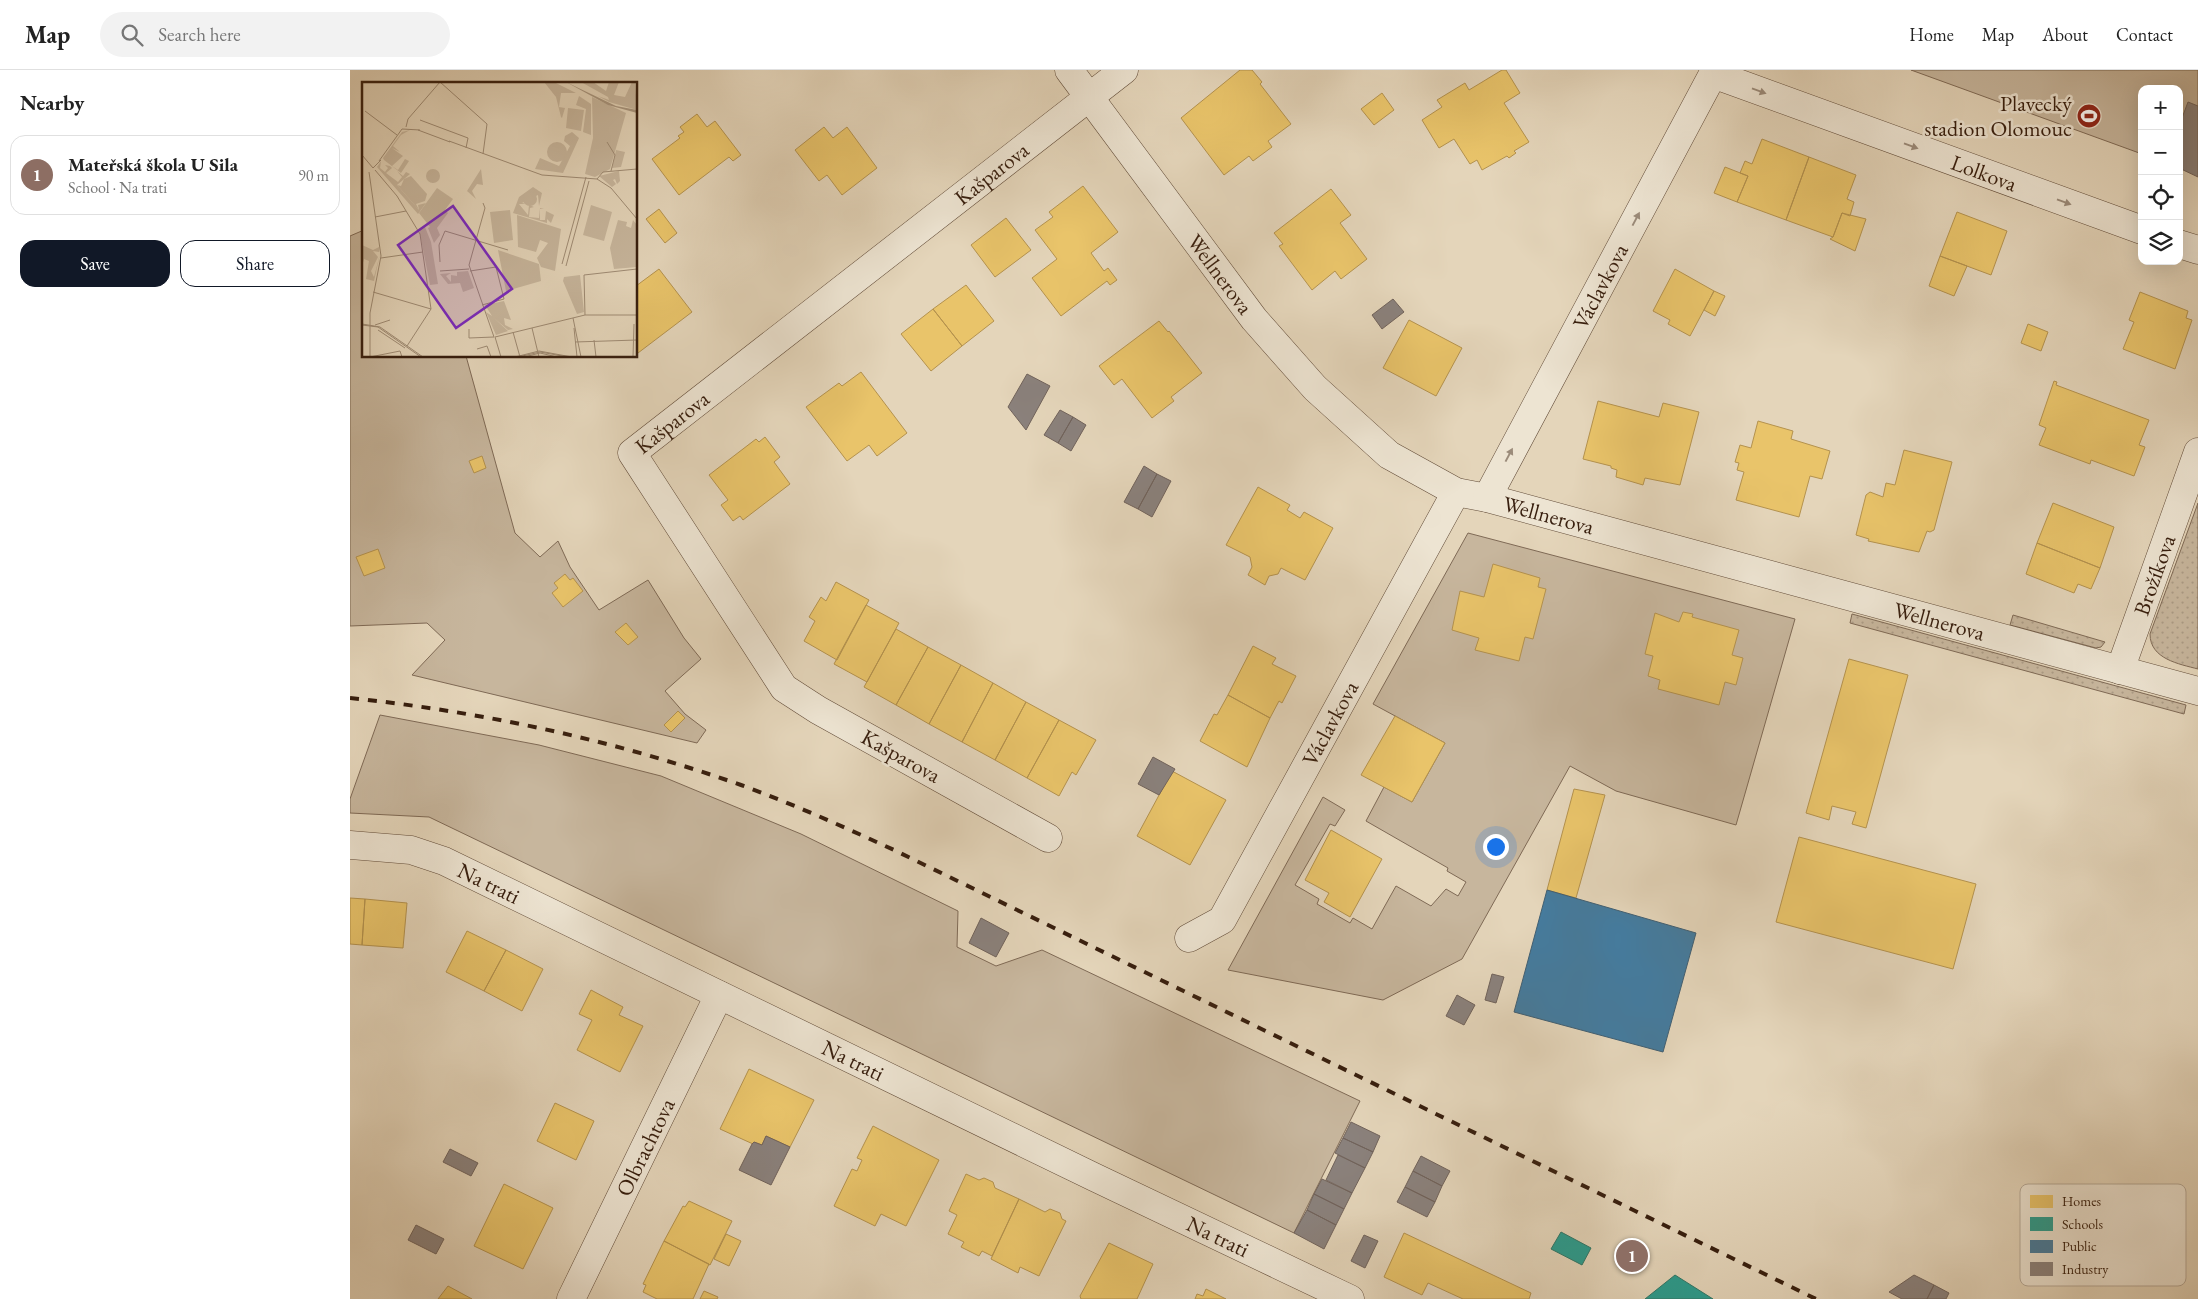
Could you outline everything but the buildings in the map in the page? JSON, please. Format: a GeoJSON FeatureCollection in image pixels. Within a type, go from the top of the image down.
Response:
{"type":"FeatureCollection","features":[{"type":"Feature","properties":{"kind":"street","name":"Wellnerova"},"geometry":{"type":"LineString","coordinates":[[1069,70],[1254,319],[1315,388],[1389,455],[1456,492],[1487,498],[2198,691]]}},
{"type":"Feature","properties":{"kind":"street","name":"Kašparova"},"geometry":{"type":"LineString","coordinates":[[1048,838],[818,710],[784,688],[632,453],[1124,70]]}},
{"type":"Feature","properties":{"kind":"street","name":"Lolkova"},"geometry":{"type":"LineString","coordinates":[[1713,74],[2138,229]]}},
{"type":"Feature","properties":{"kind":"street","name":"Václavkova"},"geometry":{"type":"LineString","coordinates":[[1487,498],[1713,74]]}},
{"type":"Feature","properties":{"kind":"street"},"geometry":{"type":"LineString","coordinates":[[2183,245],[2198,250]]}},
{"type":"Feature","properties":{"kind":"street","name":"Brožíkova"},"geometry":{"type":"LineString","coordinates":[[2120,670],[2198,452]]}},
{"type":"Feature","properties":{"kind":"street","name":"Václavkova"},"geometry":{"type":"LineString","coordinates":[[1189,938],[1222,920],[1456,492]]}},
{"type":"Feature","properties":{"kind":"street","name":"Na trati"},"geometry":{"type":"LineString","coordinates":[[350,845],[411,850],[436,857],[1350,1299]]}},
{"type":"Feature","properties":{"kind":"street","name":"Olbrachtova"},"geometry":{"type":"LineString","coordinates":[[571,1299],[719,995]]}},
{"type":"Feature","properties":{"kind":"shaded area","name":"Plavecký stadion Olomouc"},"geometry":{"type":"Polygon","coordinates":[[[1911,70],[2198,70],[2198,106],[2183,122],[2183,85],[2138,85],[2138,153],[1911,70]]]}},
{"type":"Feature","properties":{"kind":"shaded area"},"geometry":{"type":"Polygon","coordinates":[[[362,231],[362,358],[467,358],[515,533],[540,557],[558,541],[570,567],[599,610],[648,580],[684,638],[701,659],[665,691],[685,714],[706,730],[697,743],[412,675],[445,640],[427,623],[350,626],[350,236],[362,231]]]}},
{"type":"Feature","properties":{"kind":"shaded area"},"geometry":{"type":"Polygon","coordinates":[[[2198,503],[2198,669],[2174,662],[2160,655],[2151,642],[2150,634],[2198,503]]]}},
{"type":"Feature","properties":{"kind":"shaded area"},"geometry":{"type":"Polygon","coordinates":[[[1468,533],[1795,619],[1736,825],[1616,791],[1570,766],[1462,959],[1383,1000],[1228,970],[1323,797],[1345,810],[1335,826],[1330,824],[1295,885],[1319,899],[1317,904],[1350,923],[1353,918],[1372,929],[1396,886],[1431,906],[1446,889],[1458,896],[1466,882],[1447,871],[1448,868],[1366,821],[1384,787],[1412,802],[1445,743],[1373,704],[1468,533]]]}},
{"type":"Feature","properties":{"kind":"shaded area"},"geometry":{"type":"Polygon","coordinates":[[[1852,614],[2186,705],[2184,714],[1850,623],[1852,614]]]}},
{"type":"Feature","properties":{"kind":"shaded area"},"geometry":{"type":"Polygon","coordinates":[[[2013,615],[2105,642],[2101,647],[2096,648],[2010,625],[2013,615]]]}},
{"type":"Feature","properties":{"kind":"shaded area"},"geometry":{"type":"Polygon","coordinates":[[[380,715],[539,745],[661,776],[801,834],[958,911],[957,947],[996,966],[1042,950],[1360,1101],[1294,1233],[429,817],[350,813],[350,799],[380,715]]]}},
{"type":"Feature","properties":{"kind":"railway"},"geometry":{"type":"LineString","coordinates":[[350,698],[450,711],[596,741],[693,769],[780,800],[894,850],[1816,1299]]}},
{"type":"Feature","properties":{"kind":"place","name":"Plavecký stadion Olomouc"},"geometry":{"type":"Point","coordinates":[2089,116]}},
{"type":"Feature","properties":{"kind":"place","name":"Mateřská škola U Sila"},"geometry":{"type":"Point","coordinates":[1632,1256]}}]}
